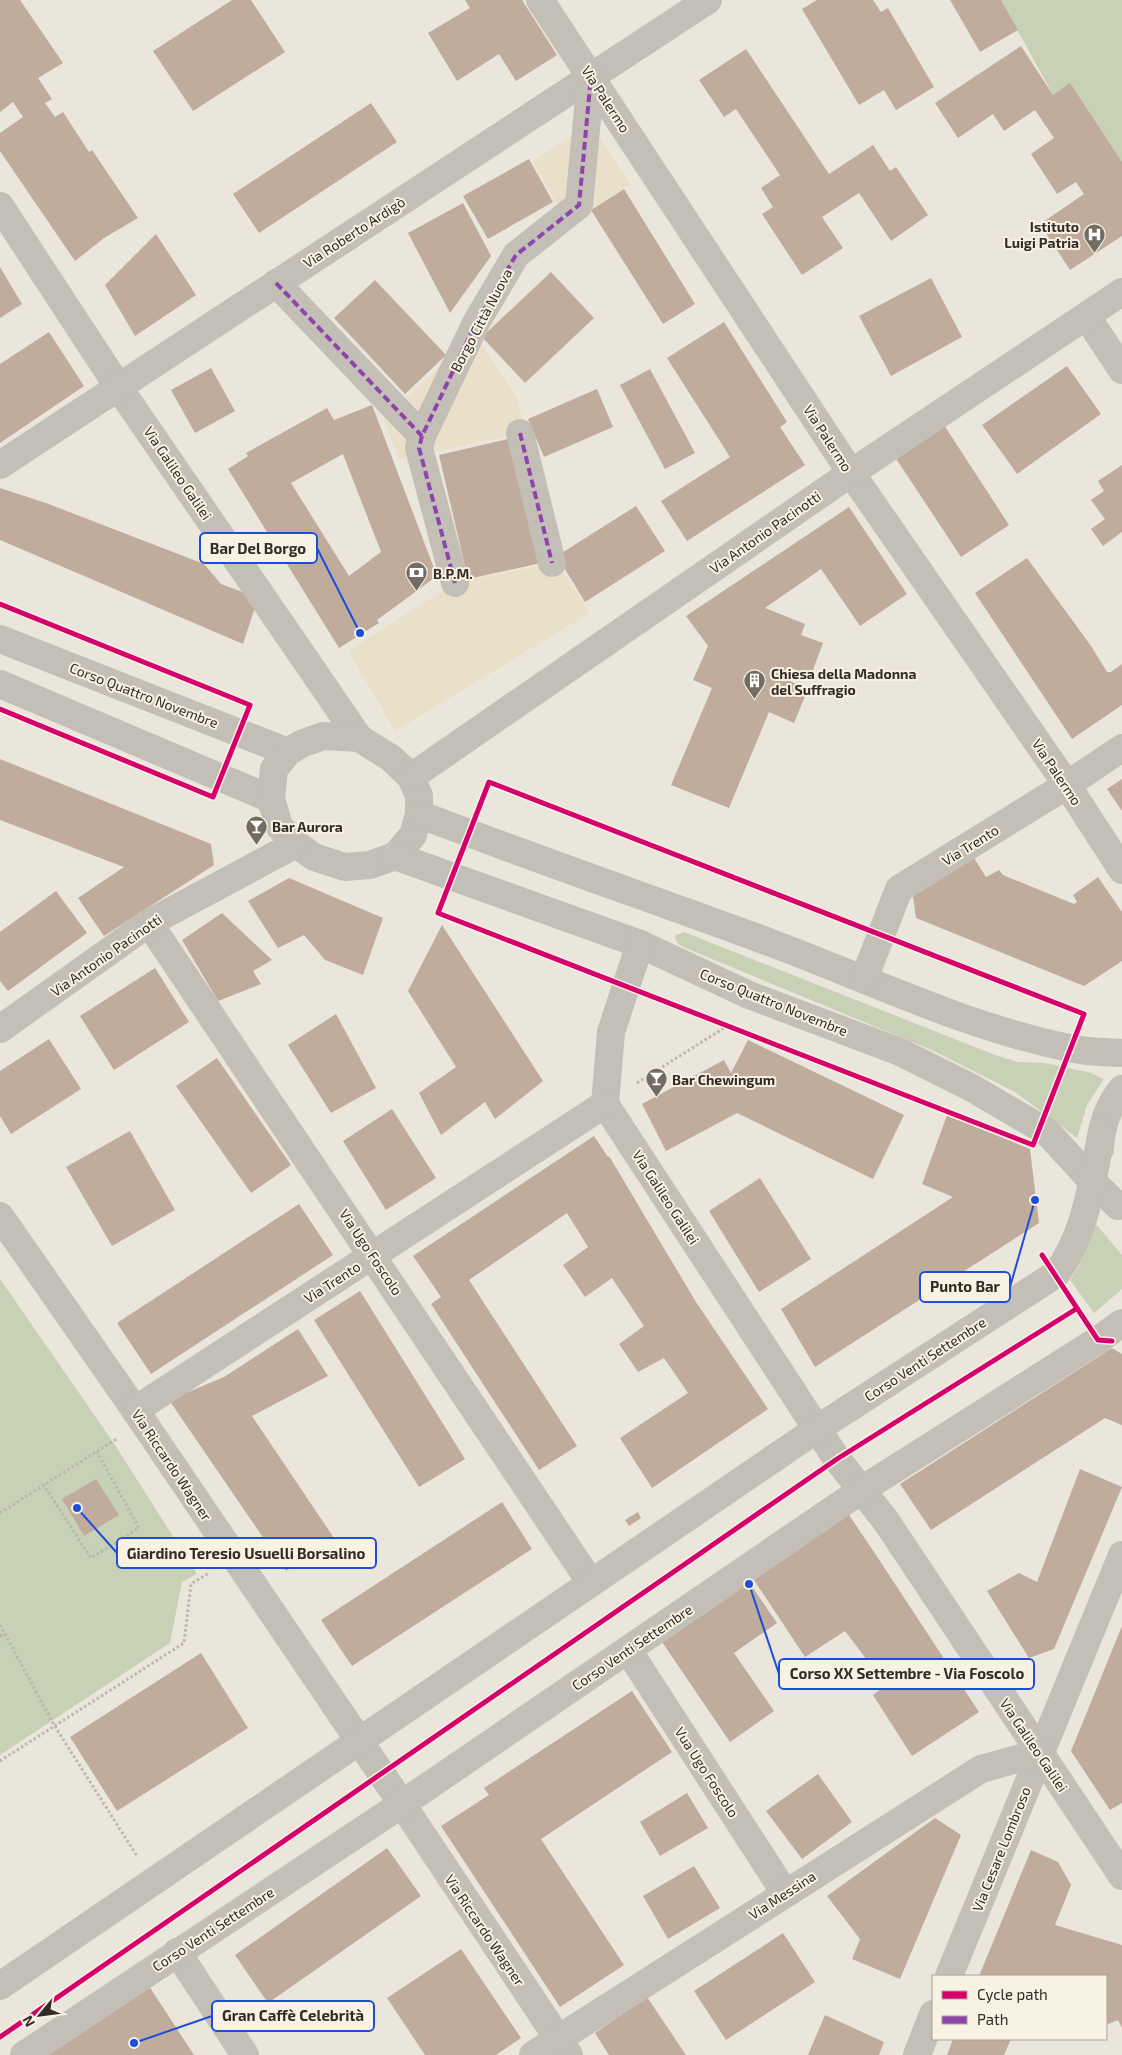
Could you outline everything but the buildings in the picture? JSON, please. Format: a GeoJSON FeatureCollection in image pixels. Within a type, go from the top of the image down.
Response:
{"type":"FeatureCollection","features":[{"type":"Feature","properties":{"kind":"street","name":"Via Palermo"},"geometry":{"type":"LineString","coordinates":[[540,0],[851,473],[1066,785],[1122,870]]}},
{"type":"Feature","properties":{"kind":"street","name":"Via Roberto Ardigò"},"geometry":{"type":"LineString","coordinates":[[0,465],[708,0]]}},
{"type":"Feature","properties":{"kind":"street","name":"Borgo Città Nuova"},"geometry":{"type":"LineString","coordinates":[[455,584],[418,448],[477,321],[516,255],[579,205],[591,76]]}},
{"type":"Feature","properties":{"kind":"street","name":"Via Galileo Galilei"},"geometry":{"type":"LineString","coordinates":[[0,206],[119,388],[359,738]]}},
{"type":"Feature","properties":{"kind":"street"},"geometry":{"type":"LineString","coordinates":[[276,283],[422,436]]}},
{"type":"Feature","properties":{"kind":"street","name":"Via Antonio Pacinotti"},"geometry":{"type":"LineString","coordinates":[[411,777],[851,473],[1122,292]]}},
{"type":"Feature","properties":{"kind":"street"},"geometry":{"type":"LineString","coordinates":[[1087,317],[1122,370]]}},
{"type":"Feature","properties":{"kind":"street"},"geometry":{"type":"LineString","coordinates":[[520,433],[552,563]]}},
{"type":"Feature","properties":{"kind":"street","name":"Corso Quattro Novembre"},"geometry":{"type":"LineString","coordinates":[[0,639],[288,752]]}},
{"type":"Feature","properties":{"kind":"street"},"geometry":{"type":"LineString","coordinates":[[0,684],[271,799]]}},
{"type":"Feature","properties":{"kind":"street"},"geometry":{"type":"LineString","coordinates":[[323,736],[359,738],[391,758],[411,777],[419,796],[420,814],[413,835],[395,856],[370,865],[345,867],[314,857],[296,844],[279,826],[271,799],[274,769],[288,752],[301,744],[323,736]]}},
{"type":"Feature","properties":{"kind":"street","name":"Via Trento"},"geometry":{"type":"LineString","coordinates":[[864,979],[899,889],[1122,748]]}},
{"type":"Feature","properties":{"kind":"street"},"geometry":{"type":"LineString","coordinates":[[420,814],[864,979],[932,1008],[1008,1032],[1071,1049],[1122,1053]]}},
{"type":"Feature","properties":{"kind":"street","name":"Via Antonio Pacinotti"},"geometry":{"type":"LineString","coordinates":[[0,1029],[149,922],[296,844]]}},
{"type":"Feature","properties":{"kind":"street","name":"Corso Quattro Novembre"},"geometry":{"type":"LineString","coordinates":[[395,856],[640,944],[750,995],[900,1052],[972,1088],[1047,1132],[1120,1208]]}},
{"type":"Feature","properties":{"kind":"street","name":"Via Ugo Foscolo"},"geometry":{"type":"LineString","coordinates":[[149,922],[591,1583]]}},
{"type":"Feature","properties":{"kind":"street"},"geometry":{"type":"LineString","coordinates":[[605,1104],[611,1032],[640,944]]}},
{"type":"Feature","properties":{"kind":"street"},"geometry":{"type":"LineString","coordinates":[[1071,1049],[1122,1046]]}},
{"type":"Feature","properties":{"kind":"street"},"geometry":{"type":"LineString","coordinates":[[1120,1208],[1109,1190],[1103,1173],[1100,1148],[1102,1131],[1110,1107],[1122,1089]]}},
{"type":"Feature","properties":{"kind":"street","name":"Via Galileo Galilei"},"geometry":{"type":"LineString","coordinates":[[605,1104],[817,1429]]}},
{"type":"Feature","properties":{"kind":"street","name":"Via Trento"},"geometry":{"type":"LineString","coordinates":[[138,1416],[373,1256],[605,1104]]}},
{"type":"Feature","properties":{"kind":"street","name":"Corso Venti Settembre"},"geometry":{"type":"LineString","coordinates":[[0,1986],[817,1429],[1056,1274],[1078,1237],[1087,1206],[1102,1131]]}},
{"type":"Feature","properties":{"kind":"street","name":"Via Riccardo Wagner"},"geometry":{"type":"LineString","coordinates":[[0,1216],[358,1741]]}},
{"type":"Feature","properties":{"kind":"street","name":"Corso Venti Settembre"},"geometry":{"type":"LineString","coordinates":[[24,2055],[402,1804],[863,1489],[1118,1330]]}},
{"type":"Feature","properties":{"kind":"street"},"geometry":{"type":"LineString","coordinates":[[817,1429],[837,1459],[863,1489]]}},
{"type":"Feature","properties":{"kind":"street","name":"Via Galileo Galilei"},"geometry":{"type":"LineString","coordinates":[[863,1489],[1122,1876]]}},
{"type":"Feature","properties":{"kind":"street","name":"Via Cesare Lombroso"},"geometry":{"type":"LineString","coordinates":[[949,1975],[1039,1753],[1122,1555]]}},
{"type":"Feature","properties":{"kind":"street","name":"Vua Ugo Foscolo"},"geometry":{"type":"LineString","coordinates":[[628,1650],[785,1893]]}},
{"type":"Feature","properties":{"kind":"street"},"geometry":{"type":"LineString","coordinates":[[358,1741],[402,1804]]}},
{"type":"Feature","properties":{"kind":"street","name":"Via Messina"},"geometry":{"type":"LineString","coordinates":[[533,2055],[563,2047],[785,1893],[981,1769],[1039,1753]]}},
{"type":"Feature","properties":{"kind":"street","name":"Via Riccardo Wagner"},"geometry":{"type":"LineString","coordinates":[[402,1804],[563,2047]]}},
{"type":"Feature","properties":{"kind":"street"},"geometry":{"type":"LineString","coordinates":[[177,1952],[245,2055]]}},
{"type":"Feature","properties":{"kind":"street"},"geometry":{"type":"LineString","coordinates":[[917,2055],[932,2017]]}},
{"type":"Feature","properties":{"kind":"path"},"geometry":{"type":"LineString","coordinates":[[718,1023],[736,1030]]}},
{"type":"Feature","properties":{"kind":"path"},"geometry":{"type":"LineString","coordinates":[[605,1104],[727,1026]]}},
{"type":"Feature","properties":{"kind":"path"},"geometry":{"type":"LineString","coordinates":[[0,1513],[43,1484],[97,1452],[138,1416]]}},
{"type":"Feature","properties":{"kind":"path"},"geometry":{"type":"LineString","coordinates":[[43,1484],[91,1558],[139,1528],[97,1452]]}},
{"type":"Feature","properties":{"kind":"path"},"geometry":{"type":"LineString","coordinates":[[0,1761],[184,1643],[190,1584],[236,1560]]}},
{"type":"Feature","properties":{"kind":"path"},"geometry":{"type":"LineString","coordinates":[[0,1624],[54,1725],[152,1883]]}},
{"type":"Feature","properties":{"kind":"path"},"geometry":{"type":"LineString","coordinates":[[0,1636],[6,1634]]}},
{"type":"Feature","properties":{"kind":"green space"},"geometry":{"type":"Polygon","coordinates":[[[1001,0],[1122,0],[1122,162],[1070,84],[1053,95],[1001,0]]]}},
{"type":"Feature","properties":{"kind":"green space"},"geometry":{"type":"Polygon","coordinates":[[[684,932],[995,1055],[1018,1062],[1045,1063],[1091,1073],[1104,1079],[1087,1105],[1077,1138],[1015,1092],[934,1051],[683,947],[678,944],[675,938],[676,935],[684,932]]]}},
{"type":"Feature","properties":{"kind":"green space"},"geometry":{"type":"Polygon","coordinates":[[[1095,1223],[1122,1255],[1122,1289],[1094,1313],[1070,1280],[1085,1253],[1095,1223]]]}},
{"type":"Feature","properties":{"kind":"green space"},"geometry":{"type":"Polygon","coordinates":[[[0,1279],[113,1442],[197,1574],[182,1582],[170,1643],[0,1755],[0,1279]]]}},
{"type":"Feature","properties":{"kind":"shaded area"},"geometry":{"type":"Polygon","coordinates":[[[591,124],[630,184],[583,213],[560,209],[533,161],[591,124]]]}},
{"type":"Feature","properties":{"kind":"shaded area"},"geometry":{"type":"Polygon","coordinates":[[[468,323],[517,398],[526,432],[399,459],[383,419],[447,361],[468,323]]]}},
{"type":"Feature","properties":{"kind":"shaded area"},"geometry":{"type":"Polygon","coordinates":[[[557,562],[590,613],[395,731],[348,651],[455,583],[557,562]]]}},
{"type":"Feature","properties":{"kind":"marked path"},"geometry":{"type":"LineString","coordinates":[[455,583],[419,448],[422,436],[477,321],[516,255],[579,205],[591,76]]}},
{"type":"Feature","properties":{"kind":"marked path"},"geometry":{"type":"LineString","coordinates":[[276,283],[422,436]]}},
{"type":"Feature","properties":{"kind":"marked path"},"geometry":{"type":"LineString","coordinates":[[520,433],[552,563]]}},
{"type":"Feature","properties":{"kind":"cycle path"},"geometry":{"type":"LineString","coordinates":[[0,604],[250,705],[213,797],[0,709]]}},
{"type":"Feature","properties":{"kind":"cycle path"},"geometry":{"type":"LineString","coordinates":[[489,782],[1084,1014],[1033,1145],[438,913],[489,782]]}},
{"type":"Feature","properties":{"kind":"cycle path"},"geometry":{"type":"LineString","coordinates":[[1042,1255],[1098,1340],[1112,1341]]}},
{"type":"Feature","properties":{"kind":"cycle path"},"geometry":{"type":"LineString","coordinates":[[0,2037],[837,1459],[1076,1309]]}},
{"type":"Feature","properties":{"kind":"place","name":"Istituto Luigi Patria"},"geometry":{"type":"Point","coordinates":[1095,253]}},
{"type":"Feature","properties":{"kind":"place","name":"B.P.M."},"geometry":{"type":"Point","coordinates":[417,592]}},
{"type":"Feature","properties":{"kind":"place","name":"Bar Del Borgo"},"geometry":{"type":"Point","coordinates":[360,633]}},
{"type":"Feature","properties":{"kind":"place","name":"Chiesa della Madonna del Suffragio"},"geometry":{"type":"Point","coordinates":[755,700]}},
{"type":"Feature","properties":{"kind":"place","name":"Bar Aurora"},"geometry":{"type":"Point","coordinates":[256,845]}},
{"type":"Feature","properties":{"kind":"place","name":"Bar Chewingum"},"geometry":{"type":"Point","coordinates":[656,1098]}},
{"type":"Feature","properties":{"kind":"place","name":"Punto Bar"},"geometry":{"type":"Point","coordinates":[1035,1200]}},
{"type":"Feature","properties":{"kind":"place","name":"Giardino Teresio Usuelli Borsalino"},"geometry":{"type":"Point","coordinates":[77,1508]}},
{"type":"Feature","properties":{"kind":"place","name":"Corso XX Settembre - Via Foscolo"},"geometry":{"type":"Point","coordinates":[749,1584]}},
{"type":"Feature","properties":{"kind":"place","name":"Gran Caffè Celebrità"},"geometry":{"type":"Point","coordinates":[134,2043]}}]}
